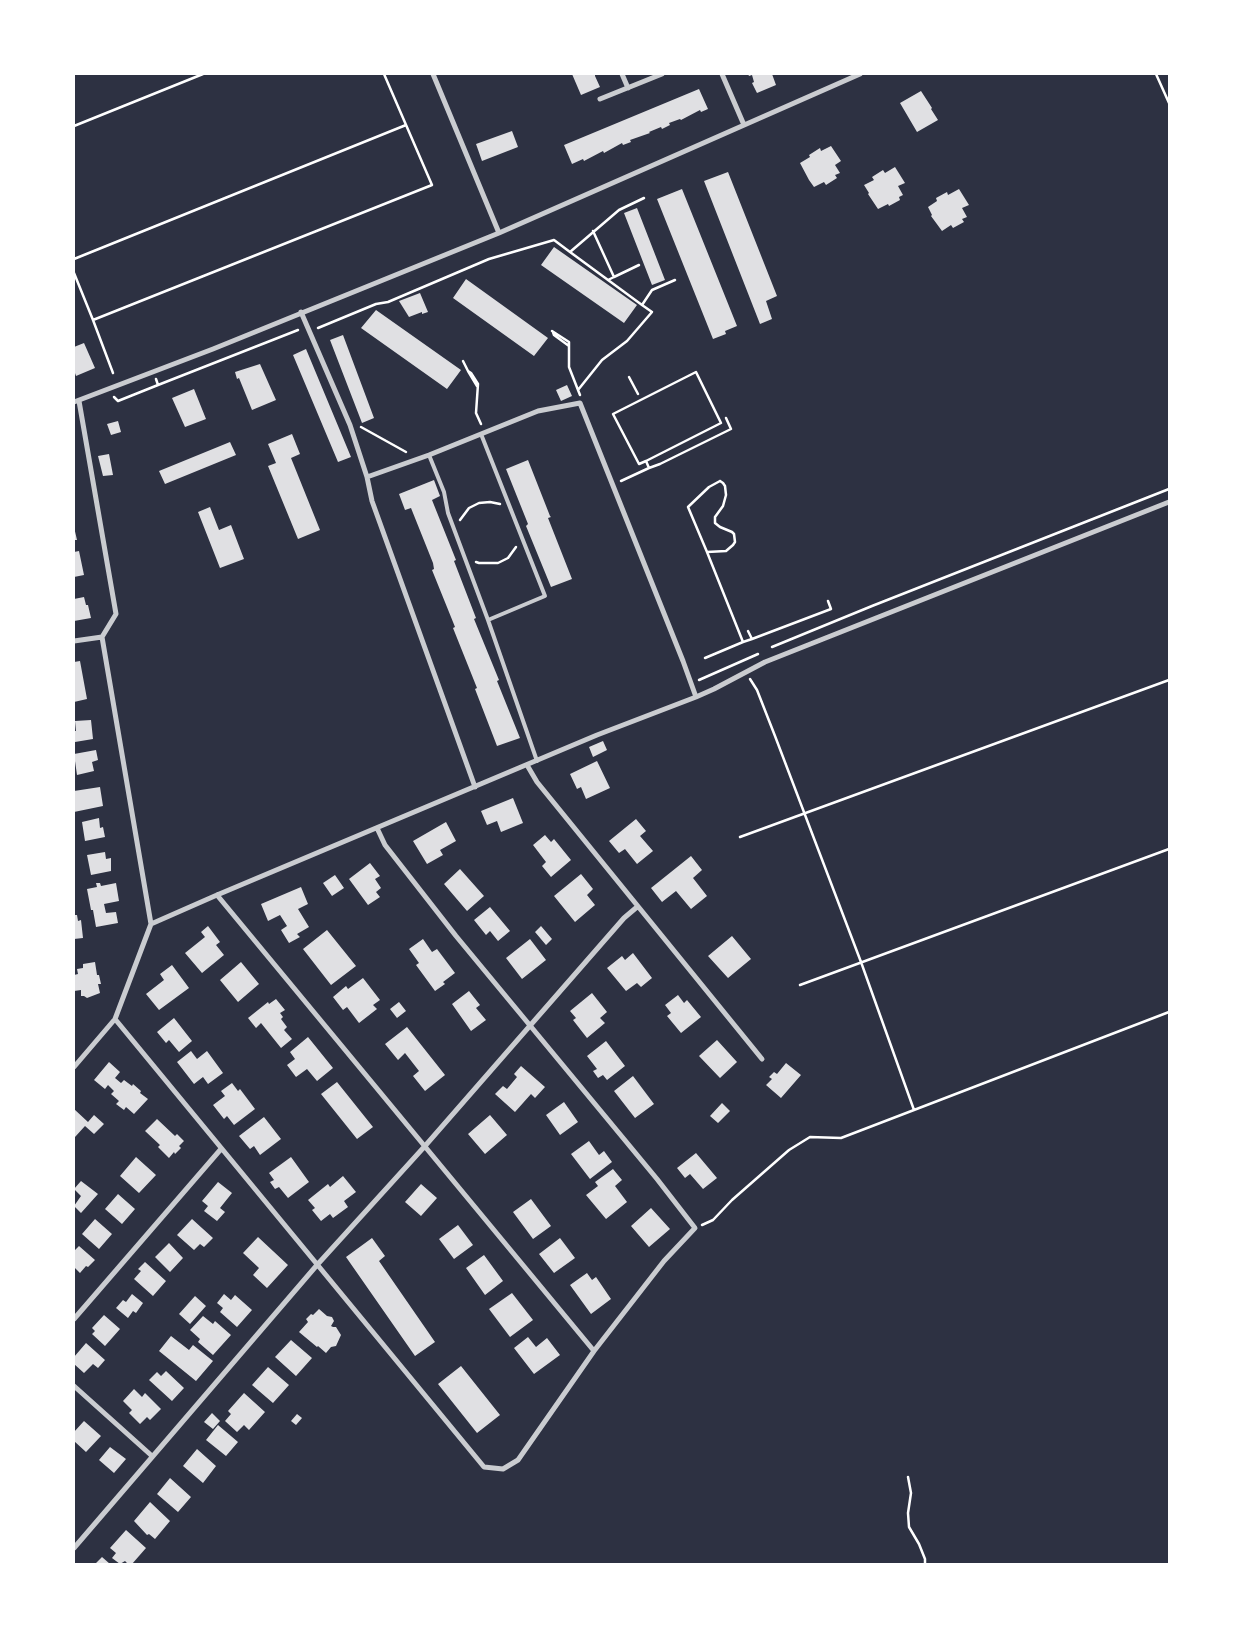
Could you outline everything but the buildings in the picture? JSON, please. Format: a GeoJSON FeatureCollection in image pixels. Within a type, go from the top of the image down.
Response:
{"type":"FeatureCollection","features":[{"type":"Feature","properties":{"kind":"street"},"geometry":{"type":"LineString","coordinates":[[432,74],[499,233]]}},
{"type":"Feature","properties":{"kind":"street"},"geometry":{"type":"LineString","coordinates":[[622,74],[628,88]]}},
{"type":"Feature","properties":{"kind":"street"},"geometry":{"type":"LineString","coordinates":[[600,99],[662,74]]}},
{"type":"Feature","properties":{"kind":"street"},"geometry":{"type":"LineString","coordinates":[[722,74],[744,126]]}},
{"type":"Feature","properties":{"kind":"street"},"geometry":{"type":"LineString","coordinates":[[74,1067],[114,1019],[151,924],[102,637],[116,614],[76,401],[499,233],[860,74]]}},
{"type":"Feature","properties":{"kind":"street"},"geometry":{"type":"LineString","coordinates":[[302,312],[350,425],[367,477],[372,501],[475,787]]}},
{"type":"Feature","properties":{"kind":"street"},"geometry":{"type":"LineString","coordinates":[[367,477],[429,455],[538,411],[580,403],[696,697]]}},
{"type":"Feature","properties":{"kind":"street"},"geometry":{"type":"LineString","coordinates":[[151,924],[217,894],[597,735],[696,697],[765,662],[1169,502]]}},
{"type":"Feature","properties":{"kind":"street"},"geometry":{"type":"LineString","coordinates":[[74,641],[102,637]]}},
{"type":"Feature","properties":{"kind":"street"},"geometry":{"type":"LineString","coordinates":[[528,765],[536,782],[762,1059]]}},
{"type":"Feature","properties":{"kind":"street"},"geometry":{"type":"LineString","coordinates":[[114,1019],[484,1467],[503,1469],[518,1460],[594,1351],[664,1261],[695,1228],[651,1171],[456,936],[385,845],[377,828]]}},
{"type":"Feature","properties":{"kind":"street"},"geometry":{"type":"LineString","coordinates":[[217,894],[594,1351]]}},
{"type":"Feature","properties":{"kind":"street"},"geometry":{"type":"LineString","coordinates":[[74,1548],[318,1265],[425,1146],[624,918],[637,907]]}},
{"type":"Feature","properties":{"kind":"street"},"geometry":{"type":"LineString","coordinates":[[74,1319],[221,1149]]}},
{"type":"Feature","properties":{"kind":"street"},"geometry":{"type":"LineString","coordinates":[[74,1386],[152,1456]]}},
{"type":"Feature","properties":{"kind":"lane"},"geometry":{"type":"LineString","coordinates":[[483,433],[545,596],[488,620]]}},
{"type":"Feature","properties":{"kind":"lane"},"geometry":{"type":"LineString","coordinates":[[429,455],[444,492],[448,513],[488,620],[537,761]]}},
{"type":"Feature","properties":{"kind":"path"},"geometry":{"type":"LineString","coordinates":[[74,126],[203,74]]}},
{"type":"Feature","properties":{"kind":"path"},"geometry":{"type":"LineString","coordinates":[[93,320],[432,185],[384,74]]}},
{"type":"Feature","properties":{"kind":"path"},"geometry":{"type":"LineString","coordinates":[[1156,74],[1169,103]]}},
{"type":"Feature","properties":{"kind":"path"},"geometry":{"type":"LineString","coordinates":[[74,259],[406,125]]}},
{"type":"Feature","properties":{"kind":"path"},"geometry":{"type":"LineString","coordinates":[[570,252],[618,210],[644,198]]}},
{"type":"Feature","properties":{"kind":"path"},"geometry":{"type":"LineString","coordinates":[[593,232],[614,277]]}},
{"type":"Feature","properties":{"kind":"path"},"geometry":{"type":"LineString","coordinates":[[152,372],[158,385],[302,328],[314,329],[376,304],[388,302],[489,259],[554,240],[652,312],[627,341],[602,360],[578,390]]}},
{"type":"Feature","properties":{"kind":"path"},"geometry":{"type":"LineString","coordinates":[[608,280],[639,265]]}},
{"type":"Feature","properties":{"kind":"path"},"geometry":{"type":"LineString","coordinates":[[74,273],[113,373]]}},
{"type":"Feature","properties":{"kind":"path"},"geometry":{"type":"LineString","coordinates":[[642,305],[652,290],[676,280]]}},
{"type":"Feature","properties":{"kind":"path"},"geometry":{"type":"LineString","coordinates":[[569,346],[554,335],[552,331],[568,342],[569,346],[569,367],[582,402]]}},
{"type":"Feature","properties":{"kind":"path"},"geometry":{"type":"LineString","coordinates":[[463,361],[478,384],[476,413],[483,433]]}},
{"type":"Feature","properties":{"kind":"path"},"geometry":{"type":"LineString","coordinates":[[696,372],[721,423],[646,461],[638,464],[613,414],[696,372]]}},
{"type":"Feature","properties":{"kind":"path"},"geometry":{"type":"LineString","coordinates":[[629,377],[638,394]]}},
{"type":"Feature","properties":{"kind":"path"},"geometry":{"type":"LineString","coordinates":[[626,478],[660,464],[732,429],[726,418]]}},
{"type":"Feature","properties":{"kind":"path"},"geometry":{"type":"LineString","coordinates":[[350,425],[357,425],[406,452],[429,455]]}},
{"type":"Feature","properties":{"kind":"path"},"geometry":{"type":"LineString","coordinates":[[646,461],[649,468]]}},
{"type":"Feature","properties":{"kind":"path"},"geometry":{"type":"LineString","coordinates":[[706,552],[726,550],[733,546],[735,542],[732,532],[715,523],[715,517],[723,506],[726,495],[723,483],[720,482],[714,484],[687,506],[743,642]]}},
{"type":"Feature","properties":{"kind":"path"},"geometry":{"type":"LineString","coordinates":[[772,648],[817,628],[1169,489]]}},
{"type":"Feature","properties":{"kind":"path"},"geometry":{"type":"LineString","coordinates":[[454,529],[469,508],[479,503],[490,502],[499,504],[512,511]]}},
{"type":"Feature","properties":{"kind":"path"},"geometry":{"type":"LineString","coordinates":[[463,556],[479,563],[498,563],[508,558],[515,549],[521,534]]}},
{"type":"Feature","properties":{"kind":"path"},"geometry":{"type":"LineString","coordinates":[[705,658],[831,609],[828,601]]}},
{"type":"Feature","properties":{"kind":"path"},"geometry":{"type":"LineString","coordinates":[[748,631],[752,639]]}},
{"type":"Feature","properties":{"kind":"path"},"geometry":{"type":"LineString","coordinates":[[691,684],[763,652]]}},
{"type":"Feature","properties":{"kind":"path"},"geometry":{"type":"LineString","coordinates":[[746,671],[757,690],[776,736],[861,962],[914,1110]]}},
{"type":"Feature","properties":{"kind":"path"},"geometry":{"type":"LineString","coordinates":[[740,837],[1169,680]]}},
{"type":"Feature","properties":{"kind":"path"},"geometry":{"type":"LineString","coordinates":[[800,985],[1169,849]]}},
{"type":"Feature","properties":{"kind":"path"},"geometry":{"type":"LineString","coordinates":[[695,1228],[713,1220],[732,1200],[789,1150],[810,1137],[840,1138],[1169,1012]]}},
{"type":"Feature","properties":{"kind":"path"},"geometry":{"type":"LineString","coordinates":[[908,1477],[911,1494],[908,1513],[909,1527],[919,1544],[925,1564]]}}]}
